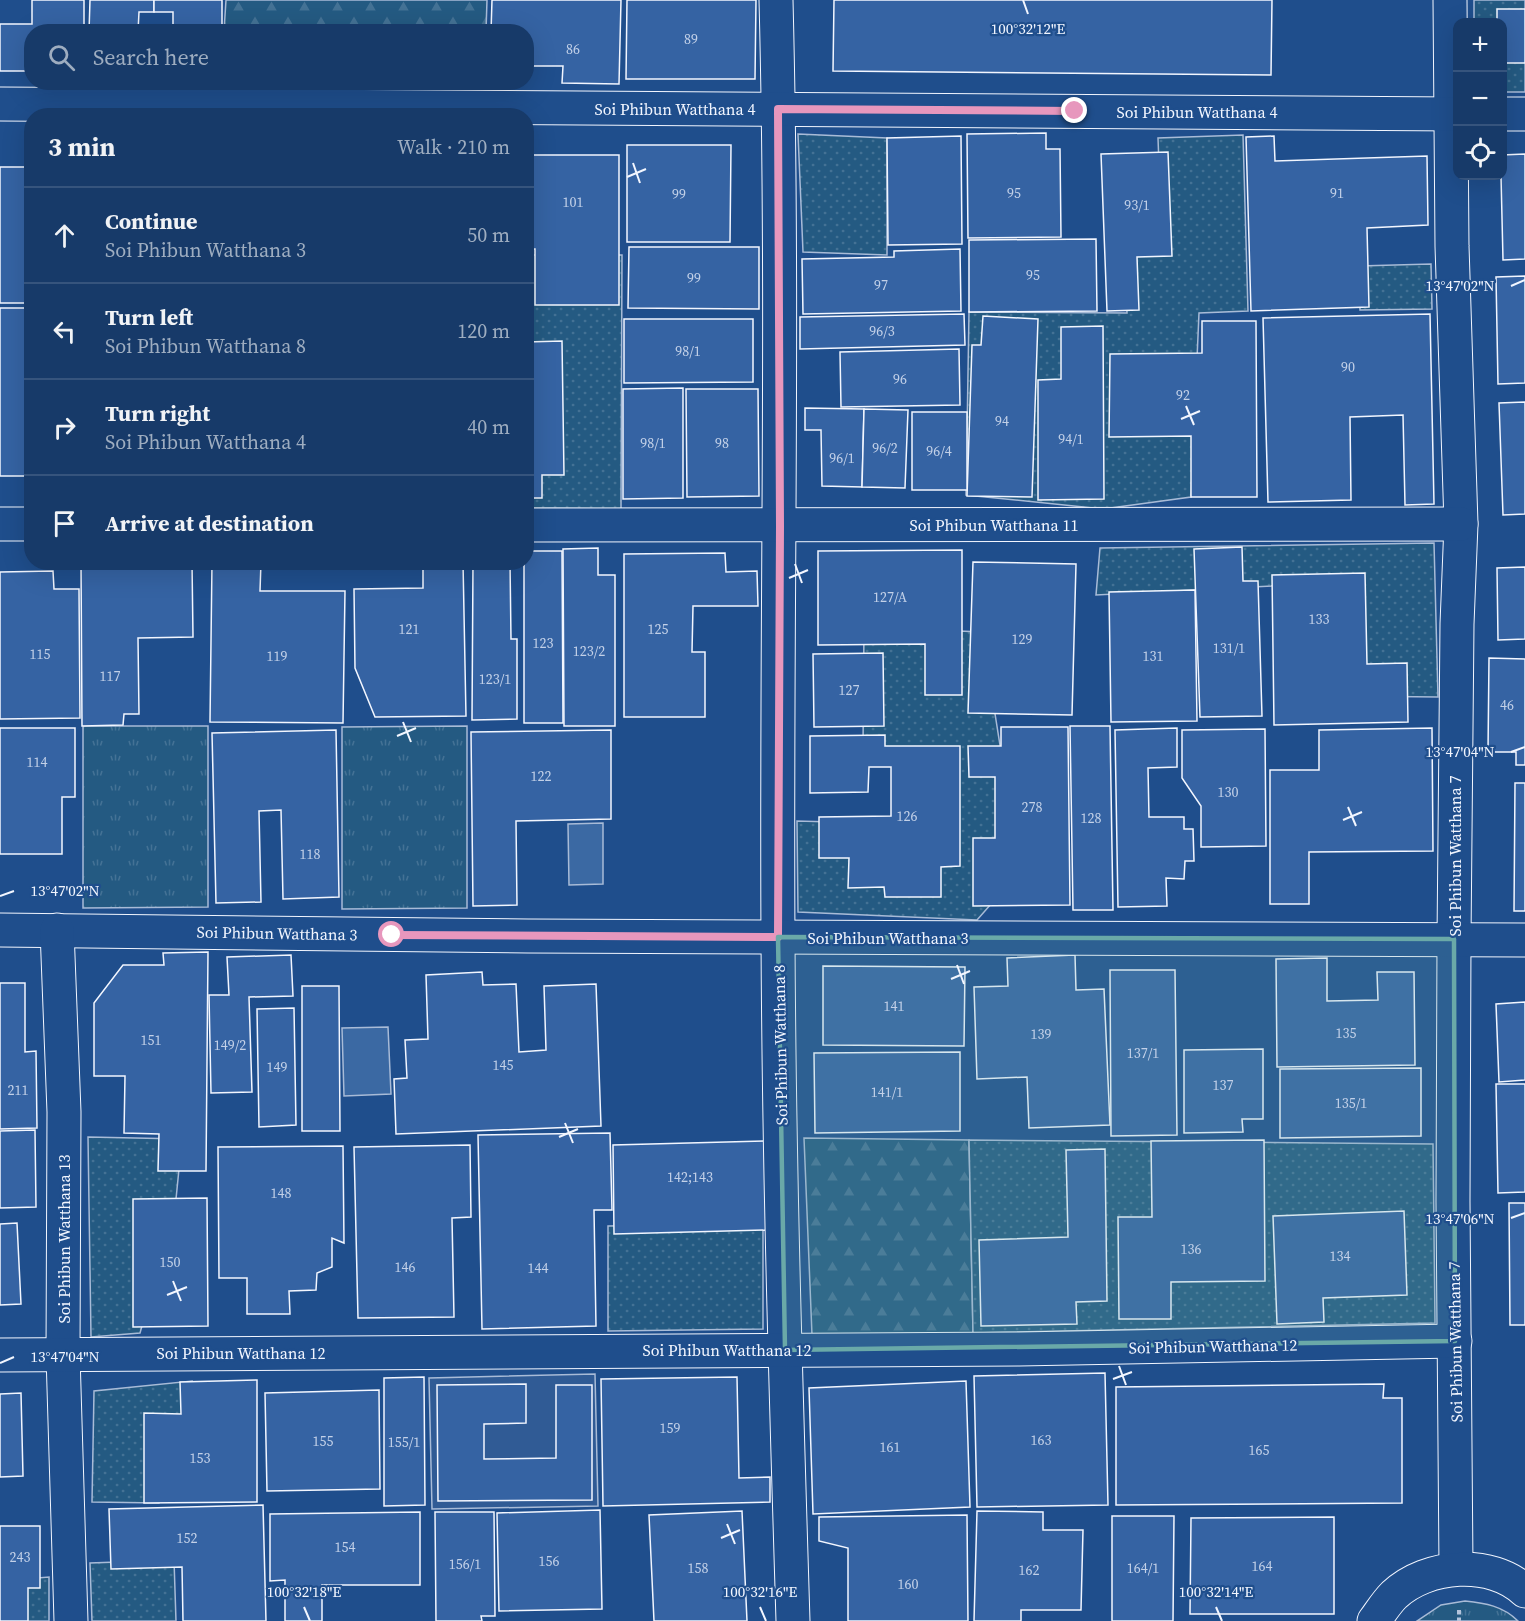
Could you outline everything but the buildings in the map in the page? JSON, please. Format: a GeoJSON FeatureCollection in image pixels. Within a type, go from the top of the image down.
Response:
{"type":"FeatureCollection","features":[{"type":"Feature","properties":{"kind":"street","name":"Soi Phibun Watthana 8"},"geometry":{"type":"LineString","coordinates":[[776,0],[780,526],[778,937],[785,1350],[793,1621]]}},
{"type":"Feature","properties":{"kind":"street","name":"Soi Phibun Watthana 7"},"geometry":{"type":"LineString","coordinates":[[1450,0],[1453,86]]}},
{"type":"Feature","properties":{"kind":"street","name":"Soi Phibun Watthana 4"},"geometry":{"type":"LineString","coordinates":[[0,104],[1453,114]]}},
{"type":"Feature","properties":{"kind":"street"},"geometry":{"type":"LineString","coordinates":[[1507,114],[1525,114]]}},
{"type":"Feature","properties":{"kind":"street","name":"Soi Phibun Watthana 7"},"geometry":{"type":"LineString","coordinates":[[1454,126],[1452,246],[1461,524],[1457,624],[1454,939],[1453,1203],[1456,1568]]}},
{"type":"Feature","properties":{"kind":"street"},"geometry":{"type":"LineString","coordinates":[[0,524],[24,525]]}},
{"type":"Feature","properties":{"kind":"street","name":"Soi Phibun Watthana 11"},"geometry":{"type":"LineString","coordinates":[[534,525],[1461,524]]}},
{"type":"Feature","properties":{"kind":"street","name":"Soi Phibun Watthana 3"},"geometry":{"type":"LineString","coordinates":[[0,930],[403,935],[1525,940]]}},
{"type":"Feature","properties":{"kind":"street","name":"Soi Phibun Watthana 13"},"geometry":{"type":"LineString","coordinates":[[57,930],[64,1112],[63,1355],[71,1621]]}},
{"type":"Feature","properties":{"kind":"street","name":"Soi Phibun Watthana 12"},"geometry":{"type":"LineString","coordinates":[[0,1355],[1019,1349],[1455,1341]]}},
{"type":"Feature","properties":{"kind":"street"},"geometry":{"type":"LineString","coordinates":[[1374,1621],[1394,1595],[1424,1576],[1456,1568],[1489,1572],[1519,1585],[1525,1591]]}},
{"type":"Feature","properties":{"kind":"highlighted area"},"geometry":{"type":"Polygon","coordinates":[[[778,937],[1454,939],[1455,1341],[785,1350],[778,937]]]}},
{"type":"Feature","properties":{"kind":"green space"},"geometry":{"type":"Polygon","coordinates":[[[226,0],[487,0],[486,24],[224,24],[226,0]]]}},
{"type":"Feature","properties":{"kind":"green space"},"geometry":{"type":"Polygon","coordinates":[[[1474,0],[1525,0],[1525,92],[1507,92],[1507,18],[1474,18],[1474,0]]]}},
{"type":"Feature","properties":{"kind":"green space"},"geometry":{"type":"Polygon","coordinates":[[[798,134],[887,138],[887,255],[803,252],[798,134]]]}},
{"type":"Feature","properties":{"kind":"green space"},"geometry":{"type":"Polygon","coordinates":[[[1243,135],[1248,311],[1199,313],[1191,497],[1103,509],[966,495],[969,312],[1127,313],[1125,250],[1162,249],[1158,138],[1243,135]]]}},
{"type":"Feature","properties":{"kind":"green space"},"geometry":{"type":"Polygon","coordinates":[[[534,255],[622,255],[621,509],[534,508],[534,255]]]}},
{"type":"Feature","properties":{"kind":"green space"},"geometry":{"type":"Polygon","coordinates":[[[1431,264],[1432,309],[1360,310],[1359,266],[1431,264]]]}},
{"type":"Feature","properties":{"kind":"green space"},"geometry":{"type":"Polygon","coordinates":[[[1434,543],[1438,697],[1344,696],[1348,582],[1096,595],[1100,548],[1434,543]]]}},
{"type":"Feature","properties":{"kind":"green space"},"geometry":{"type":"Polygon","coordinates":[[[864,627],[982,632],[1020,871],[977,920],[798,912],[797,821],[903,824],[905,763],[863,748],[864,627]]]}},
{"type":"Feature","properties":{"kind":"green space"},"geometry":{"type":"Polygon","coordinates":[[[83,726],[208,726],[208,907],[83,908],[83,726]]]}},
{"type":"Feature","properties":{"kind":"green space"},"geometry":{"type":"Polygon","coordinates":[[[467,726],[467,908],[342,909],[342,727],[467,726]]]}},
{"type":"Feature","properties":{"kind":"green space"},"geometry":{"type":"Polygon","coordinates":[[[88,1137],[182,1139],[175,1209],[140,1333],[91,1337],[88,1137]]]}},
{"type":"Feature","properties":{"kind":"green space"},"geometry":{"type":"Polygon","coordinates":[[[804,1138],[969,1140],[973,1333],[812,1335],[804,1138]]]}},
{"type":"Feature","properties":{"kind":"green space"},"geometry":{"type":"Polygon","coordinates":[[[969,1140],[1433,1144],[1435,1323],[973,1333],[969,1140]]]}},
{"type":"Feature","properties":{"kind":"green space"},"geometry":{"type":"Polygon","coordinates":[[[763,1224],[763,1329],[608,1331],[608,1226],[763,1224]]]}},
{"type":"Feature","properties":{"kind":"green space"},"geometry":{"type":"Polygon","coordinates":[[[192,1381],[159,1503],[92,1502],[94,1391],[192,1381]]]}},
{"type":"Feature","properties":{"kind":"green space"},"geometry":{"type":"Polygon","coordinates":[[[174,1560],[176,1621],[92,1621],[90,1563],[174,1560]]]}},
{"type":"Feature","properties":{"kind":"green space"},"geometry":{"type":"Polygon","coordinates":[[[49,1577],[49,1621],[0,1621],[0,1581],[49,1577]]]}},
{"type":"Feature","properties":{"kind":"green space"},"geometry":{"type":"Polygon","coordinates":[[[1465,1601],[1493,1606],[1518,1621],[1417,1621],[1441,1605],[1465,1601]]]}},
{"type":"Feature","properties":{"kind":"shaded area"},"geometry":{"type":"Polygon","coordinates":[[[603,823],[603,884],[569,885],[568,824],[603,823]]]}},
{"type":"Feature","properties":{"kind":"shaded area"},"geometry":{"type":"Polygon","coordinates":[[[388,1027],[391,1094],[344,1096],[342,1028],[388,1027]]]}},
{"type":"Feature","properties":{"kind":"shaded area"},"geometry":{"type":"Polygon","coordinates":[[[595,1374],[598,1506],[432,1509],[429,1378],[595,1374]]]}},
{"type":"Feature","properties":{"kind":"route"},"geometry":{"type":"LineString","coordinates":[[392,935],[778,937],[780,526],[778,109],[1075,111]]}}]}
